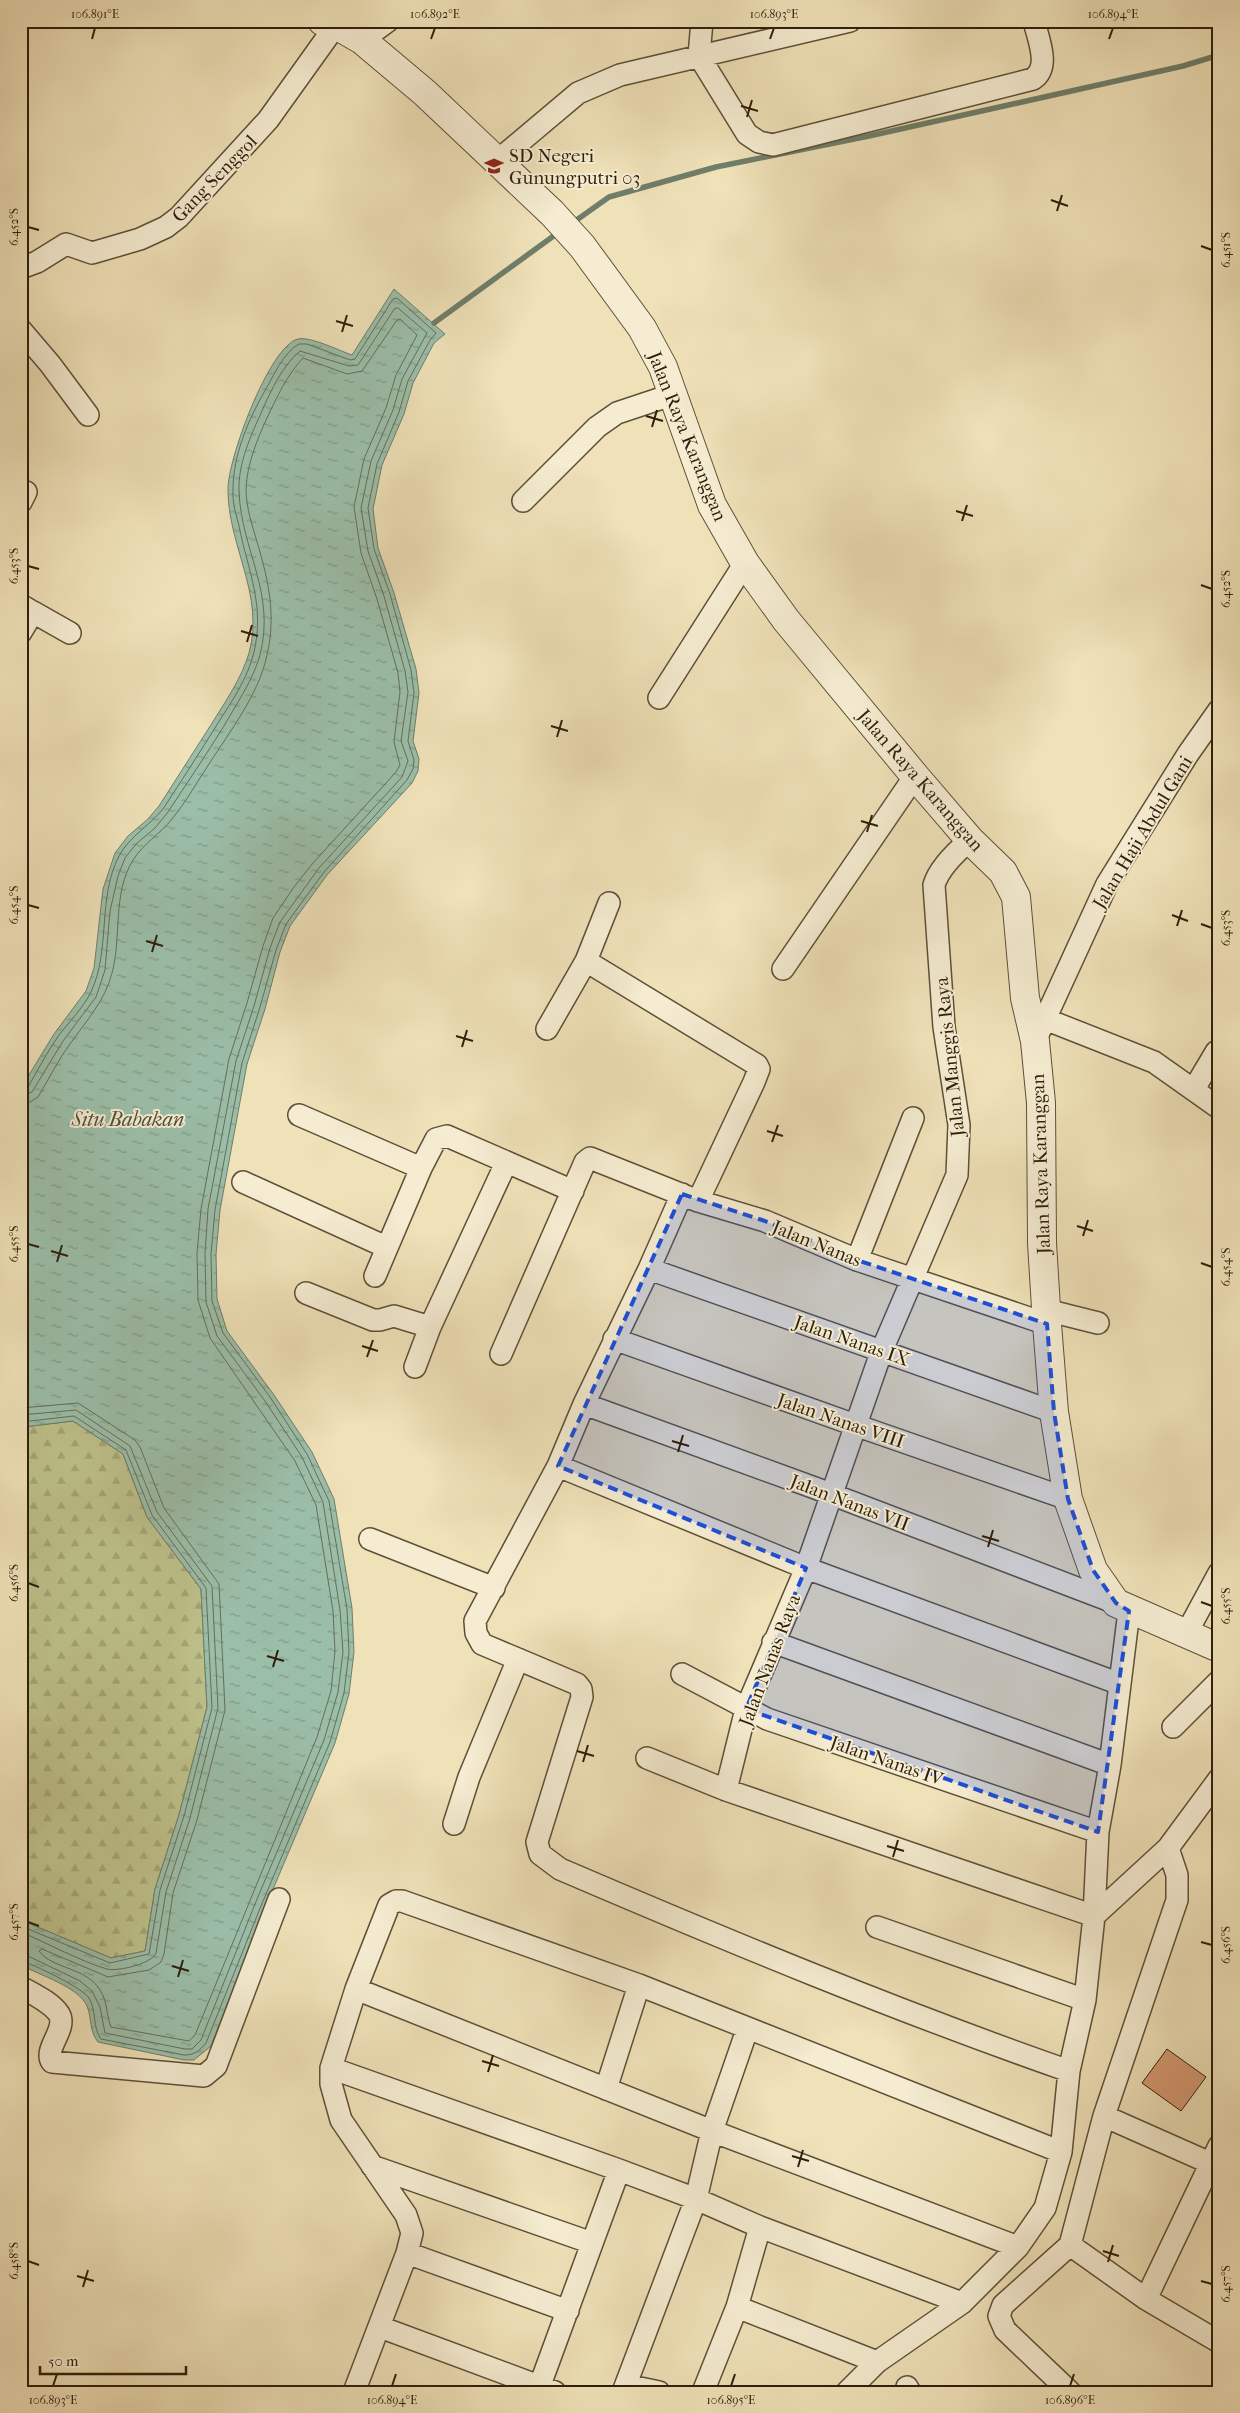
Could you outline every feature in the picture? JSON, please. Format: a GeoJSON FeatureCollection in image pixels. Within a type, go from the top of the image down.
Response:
{"type":"FeatureCollection","features":[{"type":"Feature","properties":{"kind":"street"},"geometry":{"type":"LineString","coordinates":[[362,40],[388,21]]}},
{"type":"Feature","properties":{"kind":"street"},"geometry":{"type":"LineString","coordinates":[[702,21],[699,56],[747,134],[759,142],[773,145],[1033,79],[1039,73],[1043,64],[1034,21]]}},
{"type":"Feature","properties":{"kind":"street"},"geometry":{"type":"LineString","coordinates":[[496,162],[578,92],[620,75],[850,21]]}},
{"type":"Feature","properties":{"kind":"street","name":"Jalan Raya Karanggan"},"geometry":{"type":"LineString","coordinates":[[329,23],[362,40],[425,93],[552,213],[582,246],[642,328],[663,367],[712,505],[745,563],[786,620],[915,776],[970,840],[1003,872],[1016,896],[1025,998],[1040,1030],[1042,1243],[1054,1412],[1068,1499],[1093,1570],[1123,1607]]}},
{"type":"Feature","properties":{"kind":"street","name":"Gang Senggol"},"geometry":{"type":"LineString","coordinates":[[21,268],[37,262],[66,244],[92,253],[140,239],[166,227],[179,217],[268,120],[329,23]]}},
{"type":"Feature","properties":{"kind":"street"},"geometry":{"type":"LineString","coordinates":[[21,330],[50,364],[88,416]]}},
{"type":"Feature","properties":{"kind":"street"},"geometry":{"type":"LineString","coordinates":[[523,501],[604,422],[617,413],[674,394]]}},
{"type":"Feature","properties":{"kind":"street"},"geometry":{"type":"LineString","coordinates":[[659,698],[745,563]]}},
{"type":"Feature","properties":{"kind":"street"},"geometry":{"type":"LineString","coordinates":[[21,632],[27,609],[70,633]]}},
{"type":"Feature","properties":{"kind":"street","name":"Jalan Haji Abdul Gani"},"geometry":{"type":"LineString","coordinates":[[1040,1030],[1107,884],[1188,754],[1219,710]]}},
{"type":"Feature","properties":{"kind":"street"},"geometry":{"type":"LineString","coordinates":[[783,969],[915,776]]}},
{"type":"Feature","properties":{"kind":"street","name":"Jalan Manggis Raya"},"geometry":{"type":"LineString","coordinates":[[911,1279],[945,1206],[957,1175],[959,1125],[944,1027],[934,885],[942,871],[970,840]]}},
{"type":"Feature","properties":{"kind":"street"},"geometry":{"type":"LineString","coordinates":[[547,1029],[586,961],[609,903]]}},
{"type":"Feature","properties":{"kind":"street"},"geometry":{"type":"LineString","coordinates":[[586,961],[757,1065],[759,1069],[754,1082],[649,1269],[614,1339],[558,1466],[475,1621],[476,1633],[482,1644],[577,1684],[581,1690],[582,1696],[537,1842],[540,1854],[560,1869],[745,1948],[962,2034],[1070,2071]]}},
{"type":"Feature","properties":{"kind":"street"},"geometry":{"type":"LineString","coordinates":[[1040,1030],[1154,1062],[1219,1108]]}},
{"type":"Feature","properties":{"kind":"street"},"geometry":{"type":"LineString","coordinates":[[1194,1089],[1216,1052]]}},
{"type":"Feature","properties":{"kind":"street"},"geometry":{"type":"LineString","coordinates":[[300,1115],[422,1168]]}},
{"type":"Feature","properties":{"kind":"street"},"geometry":{"type":"LineString","coordinates":[[857,1260],[913,1118]]}},
{"type":"Feature","properties":{"kind":"street"},"geometry":{"type":"LineString","coordinates":[[375,1276],[422,1168],[436,1139],[441,1136],[447,1136],[506,1164],[573,1191],[501,1354]]}},
{"type":"Feature","properties":{"kind":"street","name":"Jalan Nanas"},"geometry":{"type":"LineString","coordinates":[[573,1191],[584,1162],[590,1158],[690,1198],[765,1221],[857,1260],[911,1279],[1046,1317],[1098,1323]]}},
{"type":"Feature","properties":{"kind":"street"},"geometry":{"type":"LineString","coordinates":[[415,1367],[430,1327],[506,1164]]}},
{"type":"Feature","properties":{"kind":"street"},"geometry":{"type":"LineString","coordinates":[[243,1182],[386,1247]]}},
{"type":"Feature","properties":{"kind":"street","name":"Jalan Nanas IX"},"geometry":{"type":"LineString","coordinates":[[649,1269],[1054,1412]]}},
{"type":"Feature","properties":{"kind":"street","name":"Jalan Nanas Raya"},"geometry":{"type":"LineString","coordinates":[[726,1790],[746,1709],[806,1568],[854,1426],[911,1279]]}},
{"type":"Feature","properties":{"kind":"street"},"geometry":{"type":"LineString","coordinates":[[306,1293],[373,1320],[394,1316],[430,1327]]}},
{"type":"Feature","properties":{"kind":"street","name":"Jalan Nanas VIII"},"geometry":{"type":"LineString","coordinates":[[614,1339],[854,1426],[1068,1499]]}},
{"type":"Feature","properties":{"kind":"street","name":"Jalan Nanas VII"},"geometry":{"type":"LineString","coordinates":[[584,1404],[831,1495],[1123,1607]]}},
{"type":"Feature","properties":{"kind":"street"},"geometry":{"type":"LineString","coordinates":[[558,1466],[806,1568],[1120,1684]]}},
{"type":"Feature","properties":{"kind":"street"},"geometry":{"type":"LineString","coordinates":[[370,1539],[494,1588]]}},
{"type":"Feature","properties":{"kind":"street"},"geometry":{"type":"LineString","coordinates":[[1186,1634],[1219,1573]]}},
{"type":"Feature","properties":{"kind":"street"},"geometry":{"type":"LineString","coordinates":[[847,2392],[877,2362],[962,2303],[1018,2247],[1045,2208],[1060,2152],[1070,2071],[1084,2000],[1094,1916],[1098,1832],[1110,1766],[1120,1684],[1123,1607],[1219,1648]]}},
{"type":"Feature","properties":{"kind":"street"},"geometry":{"type":"LineString","coordinates":[[773,1642],[1110,1766]]}},
{"type":"Feature","properties":{"kind":"street"},"geometry":{"type":"LineString","coordinates":[[454,1824],[469,1777],[518,1658]]}},
{"type":"Feature","properties":{"kind":"street","name":"Jalan Nanas IV"},"geometry":{"type":"LineString","coordinates":[[682,1674],[746,1709],[776,1722],[1098,1832]]}},
{"type":"Feature","properties":{"kind":"street"},"geometry":{"type":"LineString","coordinates":[[1173,1727],[1219,1681]]}},
{"type":"Feature","properties":{"kind":"street"},"geometry":{"type":"LineString","coordinates":[[647,1758],[726,1790],[1094,1916]]}},
{"type":"Feature","properties":{"kind":"street"},"geometry":{"type":"LineString","coordinates":[[1094,1916],[1168,1848],[1219,1778]]}},
{"type":"Feature","properties":{"kind":"street"},"geometry":{"type":"LineString","coordinates":[[1070,2392],[1005,2330],[999,2316],[1004,2305],[1070,2245],[1104,2116],[1177,1900],[1177,1875],[1168,1848]]}},
{"type":"Feature","properties":{"kind":"street"},"geometry":{"type":"LineString","coordinates":[[21,1987],[53,2008],[60,2016],[60,2027],[50,2055],[52,2062],[204,2076],[216,2066],[279,1899]]}},
{"type":"Feature","properties":{"kind":"street"},"geometry":{"type":"LineString","coordinates":[[354,2392],[407,2253],[412,2233],[406,2215],[341,2120],[331,2084],[331,2068],[356,1989],[389,1905],[396,1901],[402,1901],[639,1985],[747,2030],[1060,2152]]}},
{"type":"Feature","properties":{"kind":"street"},"geometry":{"type":"LineString","coordinates":[[877,1927],[1084,2000]]}},
{"type":"Feature","properties":{"kind":"street"},"geometry":{"type":"LineString","coordinates":[[606,2089],[639,1985]]}},
{"type":"Feature","properties":{"kind":"street"},"geometry":{"type":"LineString","coordinates":[[356,1989],[712,2131],[1018,2247]]}},
{"type":"Feature","properties":{"kind":"street"},"geometry":{"type":"LineString","coordinates":[[659,2392],[624,2389],[696,2199],[712,2131],[747,2030]]}},
{"type":"Feature","properties":{"kind":"street"},"geometry":{"type":"LineString","coordinates":[[331,2068],[619,2170],[696,2199],[760,2227],[962,2303]]}},
{"type":"Feature","properties":{"kind":"street"},"geometry":{"type":"LineString","coordinates":[[1104,2116],[1216,2159],[1146,2299]]}},
{"type":"Feature","properties":{"kind":"street"},"geometry":{"type":"LineString","coordinates":[[372,2166],[592,2243]]}},
{"type":"Feature","properties":{"kind":"street"},"geometry":{"type":"LineString","coordinates":[[380,2327],[547,2388],[568,2311],[619,2170]]}},
{"type":"Feature","properties":{"kind":"street"},"geometry":{"type":"LineString","coordinates":[[703,2392],[737,2307],[760,2227]]}},
{"type":"Feature","properties":{"kind":"street"},"geometry":{"type":"LineString","coordinates":[[1070,2245],[1146,2299],[1219,2342]]}},
{"type":"Feature","properties":{"kind":"street"},"geometry":{"type":"LineString","coordinates":[[407,2253],[568,2311]]}},
{"type":"Feature","properties":{"kind":"street"},"geometry":{"type":"LineString","coordinates":[[737,2307],[877,2362]]}},
{"type":"Feature","properties":{"kind":"highlighted area"},"geometry":{"type":"Polygon","coordinates":[[[682,1194],[765,1221],[857,1260],[1047,1324],[1054,1412],[1068,1499],[1093,1570],[1116,1603],[1129,1611],[1098,1832],[746,1709],[806,1568],[558,1466],[682,1194]]]}},
{"type":"Feature","properties":{"kind":"green space"},"geometry":{"type":"Polygon","coordinates":[[[73,1421],[123,1454],[147,1517],[201,1589],[207,1707],[179,1815],[155,1889],[145,1951],[111,1958],[21,1920],[21,1429],[23,1427],[73,1421]]]}},
{"type":"Feature","properties":{"kind":"water","name":"Situ Babakan"},"geometry":{"type":"Polygon","coordinates":[[[394,289],[445,334],[434,343],[413,383],[404,414],[382,465],[373,509],[378,548],[394,593],[416,669],[419,693],[413,741],[419,759],[418,771],[412,783],[327,875],[290,926],[280,952],[265,1009],[247,1064],[220,1210],[216,1254],[217,1299],[227,1331],[274,1395],[312,1452],[334,1499],[352,1608],[354,1652],[349,1694],[335,1743],[265,1908],[211,2046],[194,2060],[184,2060],[98,2042],[93,2033],[89,2011],[83,1999],[58,1982],[21,1965],[21,1920],[111,1958],[145,1951],[155,1889],[179,1815],[207,1707],[201,1589],[147,1517],[123,1454],[73,1421],[23,1427],[21,1429],[21,1088],[54,1034],[86,991],[94,968],[103,889],[115,853],[128,836],[148,819],[159,806],[229,696],[246,662],[253,632],[252,611],[245,571],[230,511],[228,490],[234,455],[263,382],[275,361],[287,346],[298,339],[317,342],[352,355],[394,289]]]}},
{"type":"Feature","properties":{"kind":"building"},"geometry":{"type":"Polygon","coordinates":[[[1167,2049],[1206,2077],[1181,2111],[1142,2083],[1167,2049]]]}},
{"type":"Feature","properties":{"kind":"waterway"},"geometry":{"type":"LineString","coordinates":[[571,224],[609,197],[716,167],[869,136],[1031,100],[1183,66],[1219,55]]}},
{"type":"Feature","properties":{"kind":"waterway"},"geometry":{"type":"LineString","coordinates":[[434,323],[559,232]]}},
{"type":"Feature","properties":{"kind":"place","name":"SD Negeri Gunungputri 03"},"geometry":{"type":"Point","coordinates":[494,166]}}]}
